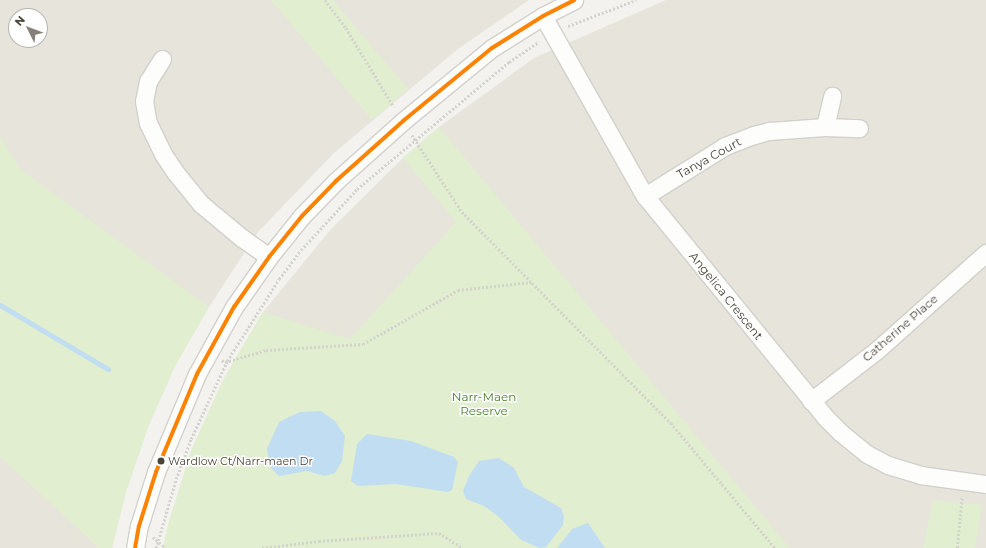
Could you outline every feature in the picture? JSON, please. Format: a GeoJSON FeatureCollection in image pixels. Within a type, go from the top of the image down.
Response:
{"type":"FeatureCollection","features":[{"type":"Feature","properties":{"kind":"street"},"geometry":{"type":"LineString","coordinates":[[135,548],[139,526],[156,472],[182,406],[209,351],[234,307],[269,257],[302,216],[336,181],[403,121],[492,48],[543,16],[574,0]]}},
{"type":"Feature","properties":{"kind":"street","name":"Angelica Crescent"},"geometry":{"type":"LineString","coordinates":[[543,16],[645,196],[811,401],[841,433],[867,454],[888,465],[920,475],[986,484]]}},
{"type":"Feature","properties":{"kind":"street"},"geometry":{"type":"LineString","coordinates":[[162,59],[148,81],[144,101],[148,123],[163,154],[174,172],[201,204],[237,234],[269,257]]}},
{"type":"Feature","properties":{"kind":"street"},"geometry":{"type":"LineString","coordinates":[[825,127],[832,96]]}},
{"type":"Feature","properties":{"kind":"street","name":"Tanya Court"},"geometry":{"type":"LineString","coordinates":[[645,196],[710,154],[740,140],[769,132],[825,127],[859,128]]}},
{"type":"Feature","properties":{"kind":"street","name":"Catherine Place"},"geometry":{"type":"LineString","coordinates":[[811,401],[876,350],[986,253]]}},
{"type":"Feature","properties":{"kind":"path"},"geometry":{"type":"LineString","coordinates":[[325,0],[346,28],[403,121],[462,212],[671,423],[775,548]]}},
{"type":"Feature","properties":{"kind":"path"},"geometry":{"type":"LineString","coordinates":[[156,548],[176,479],[188,446],[227,361],[264,301],[301,250],[357,189],[509,62],[553,34],[636,0]]}},
{"type":"Feature","properties":{"kind":"path"},"geometry":{"type":"LineString","coordinates":[[209,351],[225,362],[266,350],[362,344],[458,290],[532,282]]}},
{"type":"Feature","properties":{"kind":"path"},"geometry":{"type":"LineString","coordinates":[[957,548],[963,482]]}},
{"type":"Feature","properties":{"kind":"path"},"geometry":{"type":"LineString","coordinates":[[262,548],[319,541],[439,533],[463,548]]}},
{"type":"Feature","properties":{"kind":"shaded area"},"geometry":{"type":"Polygon","coordinates":[[[0,0],[529,0],[458,49],[334,153],[258,232],[209,307],[175,366],[148,427],[126,492],[112,548],[0,548],[0,0]]]}},
{"type":"Feature","properties":{"kind":"shaded area"},"geometry":{"type":"Polygon","coordinates":[[[666,0],[986,0],[986,548],[163,548],[168,525],[191,451],[223,380],[263,312],[331,229],[403,158],[439,127],[534,58],[666,0]]]}},
{"type":"Feature","properties":{"kind":"green space"},"geometry":{"type":"Polygon","coordinates":[[[271,0],[333,0],[408,89],[372,120],[271,0]]]}},
{"type":"Feature","properties":{"kind":"green space","name":"Narr-Maen Reserve"},"geometry":{"type":"Polygon","coordinates":[[[439,127],[790,548],[163,548],[168,525],[191,451],[223,380],[263,312],[350,339],[456,222],[403,158],[439,127]]]}},
{"type":"Feature","properties":{"kind":"green space"},"geometry":{"type":"Polygon","coordinates":[[[0,136],[20,169],[209,307],[175,366],[148,427],[126,492],[112,548],[99,548],[0,457],[0,136]]]}},
{"type":"Feature","properties":{"kind":"green space"},"geometry":{"type":"Polygon","coordinates":[[[933,500],[982,505],[975,548],[923,548],[933,500]]]}},
{"type":"Feature","properties":{"kind":"water"},"geometry":{"type":"Polygon","coordinates":[[[321,411],[335,421],[345,436],[342,461],[335,473],[325,476],[307,471],[279,476],[270,467],[267,449],[279,422],[300,412],[321,411]]]}},
{"type":"Feature","properties":{"kind":"water"},"geometry":{"type":"Polygon","coordinates":[[[367,434],[411,441],[454,457],[458,462],[452,490],[448,492],[396,484],[358,486],[351,481],[357,444],[367,434]]]}},
{"type":"Feature","properties":{"kind":"water"},"geometry":{"type":"Polygon","coordinates":[[[499,458],[514,468],[524,487],[561,508],[564,517],[563,525],[546,547],[540,548],[521,540],[499,517],[484,506],[466,499],[463,491],[469,476],[479,461],[499,458]]]}},
{"type":"Feature","properties":{"kind":"water"},"geometry":{"type":"Polygon","coordinates":[[[588,523],[605,548],[557,548],[572,529],[588,523]]]}},
{"type":"Feature","properties":{"kind":"waterway"},"geometry":{"type":"LineString","coordinates":[[0,305],[108,369]]}},
{"type":"Feature","properties":{"kind":"transit line"},"geometry":{"type":"LineString","coordinates":[[135,548],[139,526],[156,472],[197,374],[234,307],[269,257],[302,216],[336,181],[403,121],[492,48],[543,16],[574,0]]}},
{"type":"Feature","properties":{"kind":"place","name":"Wardlow Ct/Narr-maen Dr"},"geometry":{"type":"Point","coordinates":[161,461]}}]}
